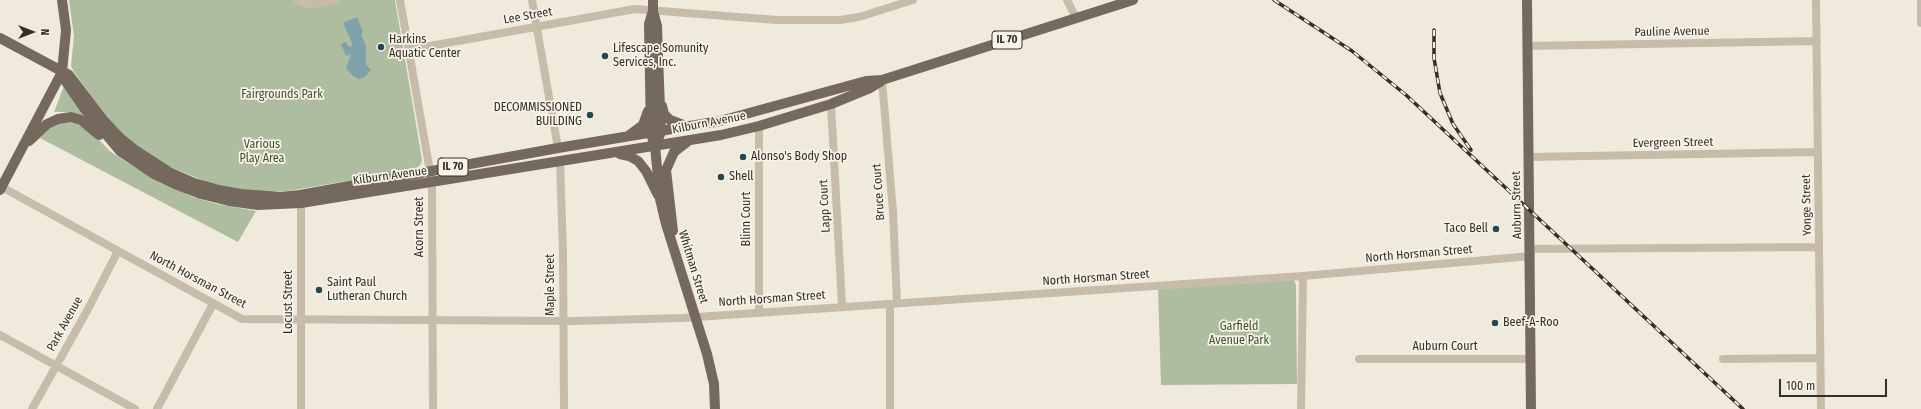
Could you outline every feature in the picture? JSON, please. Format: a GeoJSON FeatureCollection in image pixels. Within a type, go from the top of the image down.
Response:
{"type":"FeatureCollection","features":[{"type":"Feature","properties":{"kind":"main road"},"geometry":{"type":"LineString","coordinates":[[1,188],[62,72],[66,30],[62,0]]}},
{"type":"Feature","properties":{"kind":"main road","name":"Whitman Street"},"geometry":{"type":"LineString","coordinates":[[653,0],[653,11],[649,24],[655,101],[655,146],[660,200],[707,354],[714,384],[715,409]]}},
{"type":"Feature","properties":{"kind":"main road","name":"Kilburn Avenue"},"geometry":{"type":"LineString","coordinates":[[0,38],[62,72],[76,83],[104,121],[120,138],[134,150],[169,172],[194,183],[241,194],[301,199],[431,171],[558,148],[720,122],[866,81],[882,80],[1133,0]]}},
{"type":"Feature","properties":{"kind":"main road","name":"Auburn Street"},"geometry":{"type":"LineString","coordinates":[[1527,0],[1528,157],[1531,252],[1531,409]]}},
{"type":"Feature","properties":{"kind":"main road","name":"Kilburn Avenue"},"geometry":{"type":"LineString","coordinates":[[62,72],[66,82],[84,108],[120,151],[154,174],[175,184],[201,194],[230,201],[258,205],[432,183],[691,140],[759,126],[832,104],[870,88],[882,80]]}},
{"type":"Feature","properties":{"kind":"main road"},"geometry":{"type":"LineString","coordinates":[[623,138],[633,134],[642,126],[655,101],[670,120],[682,125],[692,126]]}},
{"type":"Feature","properties":{"kind":"main road"},"geometry":{"type":"LineString","coordinates":[[22,148],[47,124],[58,119],[71,117],[80,120],[120,151]]}},
{"type":"Feature","properties":{"kind":"main road"},"geometry":{"type":"LineString","coordinates":[[676,251],[666,170],[674,152],[691,140]]}},
{"type":"Feature","properties":{"kind":"main road"},"geometry":{"type":"LineString","coordinates":[[612,153],[629,156],[638,161],[646,171],[660,200]]}},
{"type":"Feature","properties":{"kind":"street"},"geometry":{"type":"LineString","coordinates":[[298,0],[306,4],[312,4],[335,0]]}},
{"type":"Feature","properties":{"kind":"street","name":"Acorn Street"},"geometry":{"type":"LineString","coordinates":[[400,0],[432,183],[433,409]]}},
{"type":"Feature","properties":{"kind":"street"},"geometry":{"type":"LineString","coordinates":[[532,0],[558,148]]}},
{"type":"Feature","properties":{"kind":"street","name":"Lee Street"},"geometry":{"type":"LineString","coordinates":[[408,50],[635,9],[777,20],[840,20],[859,17],[912,0]]}},
{"type":"Feature","properties":{"kind":"street"},"geometry":{"type":"LineString","coordinates":[[1067,0],[1076,18]]}},
{"type":"Feature","properties":{"kind":"street","name":"Yonge Street"},"geometry":{"type":"LineString","coordinates":[[1816,0],[1821,409]]}},
{"type":"Feature","properties":{"kind":"street"},"geometry":{"type":"LineString","coordinates":[[1921,0],[1921,23]]}},
{"type":"Feature","properties":{"kind":"street","name":"Pauline Avenue"},"geometry":{"type":"LineString","coordinates":[[1528,46],[1817,41]]}},
{"type":"Feature","properties":{"kind":"street","name":"Bruce Court"},"geometry":{"type":"LineString","coordinates":[[882,80],[893,212],[893,303],[890,409]]}},
{"type":"Feature","properties":{"kind":"street","name":"Lapp Court"},"geometry":{"type":"LineString","coordinates":[[832,104],[842,306]]}},
{"type":"Feature","properties":{"kind":"street","name":"Blinn Court"},"geometry":{"type":"LineString","coordinates":[[759,126],[759,312]]}},
{"type":"Feature","properties":{"kind":"street","name":"Evergreen Street"},"geometry":{"type":"LineString","coordinates":[[1528,157],[1818,152]]}},
{"type":"Feature","properties":{"kind":"street","name":"Maple Street"},"geometry":{"type":"LineString","coordinates":[[560,162],[563,231],[564,409]]}},
{"type":"Feature","properties":{"kind":"street","name":"North Horsman Street"},"geometry":{"type":"LineString","coordinates":[[1,188],[242,319],[563,321],[695,317],[1303,276],[1531,252],[1819,247]]}},
{"type":"Feature","properties":{"kind":"street","name":"Locust Street"},"geometry":{"type":"LineString","coordinates":[[301,199],[301,409]]}},
{"type":"Feature","properties":{"kind":"street","name":"Park Avenue"},"geometry":{"type":"LineString","coordinates":[[32,409],[118,251]]}},
{"type":"Feature","properties":{"kind":"street"},"geometry":{"type":"LineString","coordinates":[[1301,409],[1303,276]]}},
{"type":"Feature","properties":{"kind":"street"},"geometry":{"type":"LineString","coordinates":[[157,409],[213,304]]}},
{"type":"Feature","properties":{"kind":"street"},"geometry":{"type":"LineString","coordinates":[[0,336],[135,409]]}},
{"type":"Feature","properties":{"kind":"street"},"geometry":{"type":"LineString","coordinates":[[1723,359],[1820,358]]}},
{"type":"Feature","properties":{"kind":"street","name":"Auburn Court"},"geometry":{"type":"LineString","coordinates":[[1359,359],[1531,359]]}},
{"type":"Feature","properties":{"kind":"green space","name":"Fairgrounds Park"},"geometry":{"type":"Polygon","coordinates":[[[69,0],[395,0],[422,160],[421,164],[416,169],[411,170],[288,191],[268,192],[245,190],[209,183],[168,166],[142,150],[122,134],[108,119],[74,72],[71,66],[74,36],[69,0]]]}},
{"type":"Feature","properties":{"kind":"green space"},"geometry":{"type":"Polygon","coordinates":[[[64,86],[97,130],[71,112],[54,112],[64,86]]]}},
{"type":"Feature","properties":{"kind":"green space"},"geometry":{"type":"Polygon","coordinates":[[[75,122],[96,137],[111,152],[153,179],[193,197],[217,204],[256,211],[238,242],[40,138],[53,124],[75,122]]]}},
{"type":"Feature","properties":{"kind":"green space","name":"Garfield Avenue Park"},"geometry":{"type":"Polygon","coordinates":[[[1294,280],[1296,285],[1297,384],[1161,385],[1158,289],[1294,280]]]}},
{"type":"Feature","properties":{"kind":"water"},"geometry":{"type":"Polygon","coordinates":[[[357,17],[363,32],[361,34],[366,46],[366,64],[371,70],[365,77],[359,79],[353,76],[346,68],[351,54],[346,56],[341,44],[346,42],[348,46],[351,47],[352,43],[343,23],[357,17]]]}},
{"type":"Feature","properties":{"kind":"railway"},"geometry":{"type":"LineString","coordinates":[[1274,0],[1352,51],[1406,95],[1743,409]]}},
{"type":"Feature","properties":{"kind":"railway"},"geometry":{"type":"LineString","coordinates":[[1434,30],[1434,58],[1440,93],[1453,124],[1471,150]]}},
{"type":"Feature","properties":{"kind":"place","name":"Harkins Aquatic Center"},"geometry":{"type":"Point","coordinates":[381,47]}},
{"type":"Feature","properties":{"kind":"place","name":"Lifescape Somunity Services, Inc."},"geometry":{"type":"Point","coordinates":[605,56]}},
{"type":"Feature","properties":{"kind":"place","name":"DECOMMISSIONED BUILDING"},"geometry":{"type":"Point","coordinates":[590,115]}},
{"type":"Feature","properties":{"kind":"place","name":"Alonso's Body Shop"},"geometry":{"type":"Point","coordinates":[743,157]}},
{"type":"Feature","properties":{"kind":"place","name":"Shell"},"geometry":{"type":"Point","coordinates":[721,177]}},
{"type":"Feature","properties":{"kind":"place","name":"Taco Bell"},"geometry":{"type":"Point","coordinates":[1496,229]}},
{"type":"Feature","properties":{"kind":"place","name":"Saint Paul Lutheran Church"},"geometry":{"type":"Point","coordinates":[319,290]}},
{"type":"Feature","properties":{"kind":"place","name":"Beef-A-Roo"},"geometry":{"type":"Point","coordinates":[1495,323]}},
{"type":"Feature","properties":{"kind":"park label","name":"Various Play Area"},"geometry":{"type":"Point","coordinates":[262,152]}}]}
